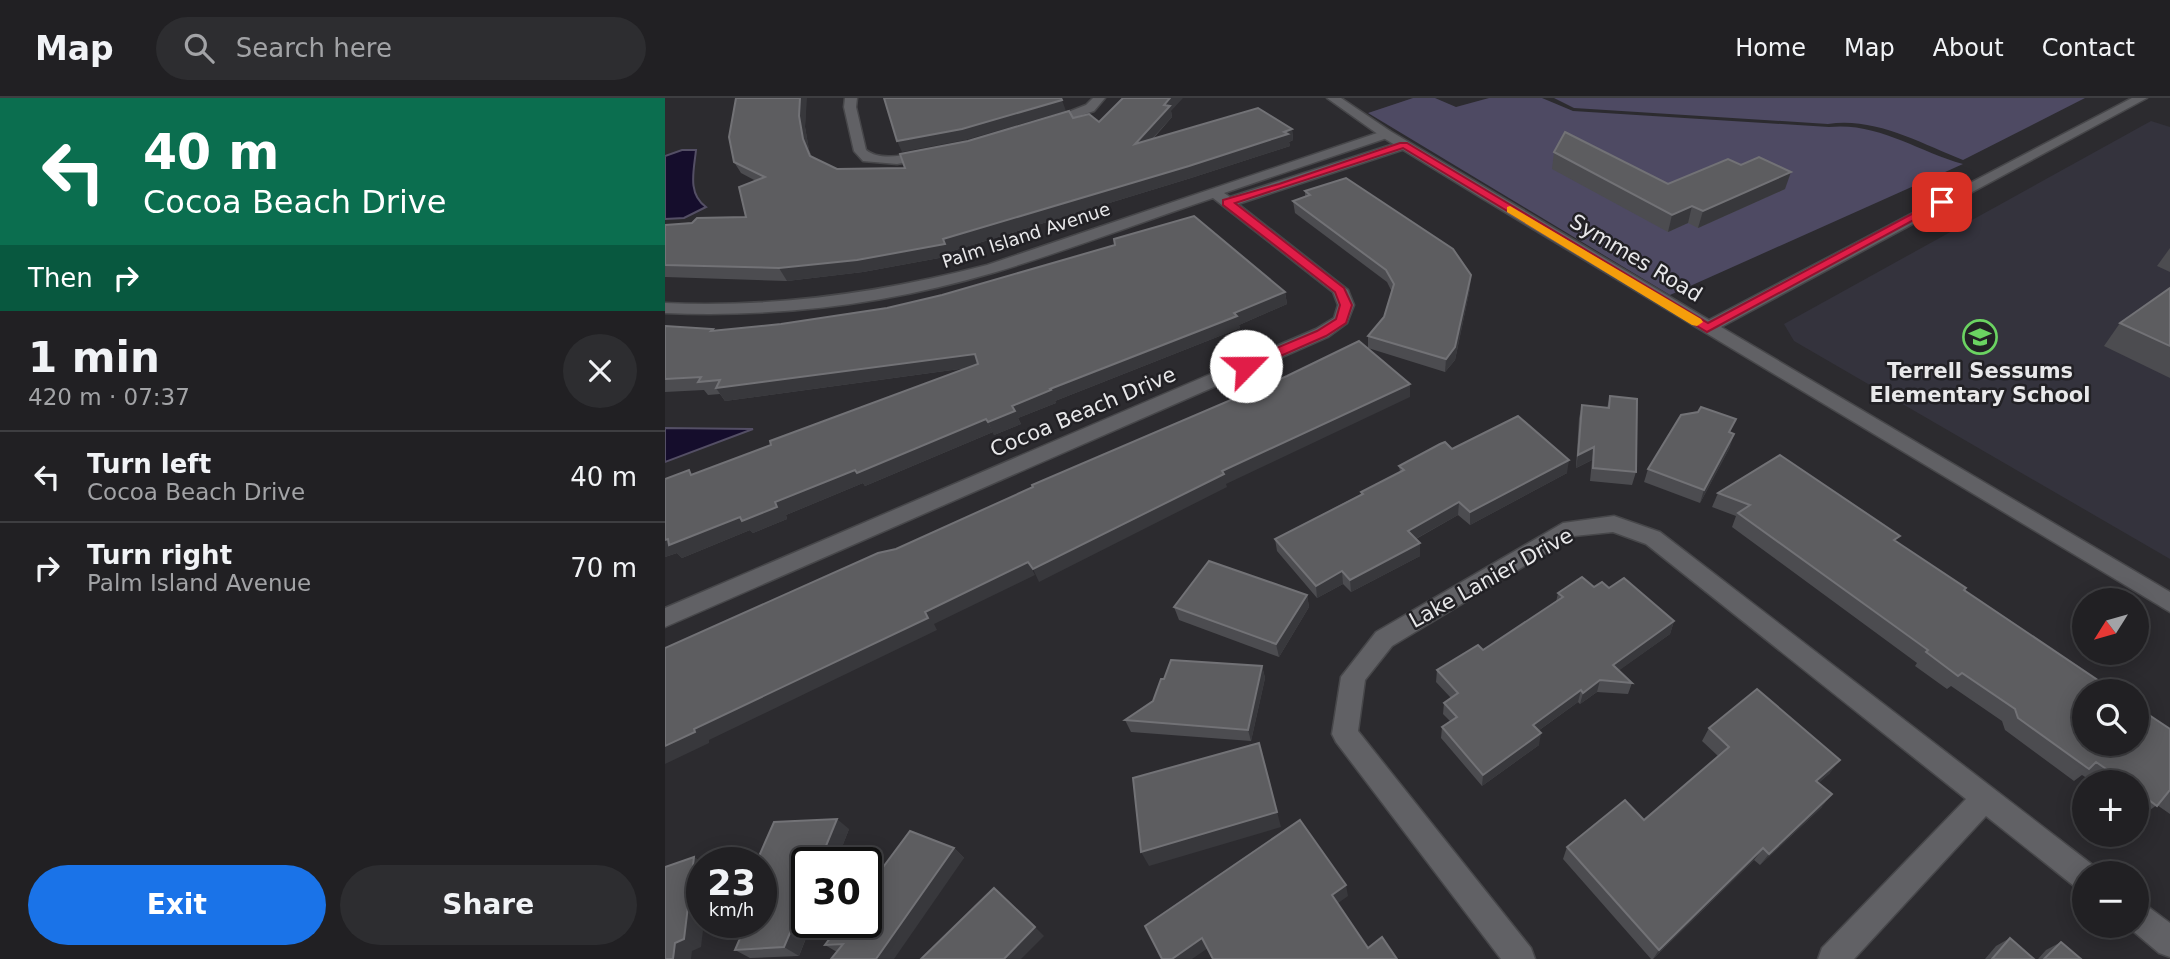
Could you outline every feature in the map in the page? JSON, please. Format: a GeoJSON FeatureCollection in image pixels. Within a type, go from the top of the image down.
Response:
{"type":"FeatureCollection","features":[{"type":"Feature","properties":{"kind":"street"},"geometry":{"type":"LineString","coordinates":[[851,98],[850,107],[860,151],[868,158],[898,160],[943,150]]}},
{"type":"Feature","properties":{"kind":"street"},"geometry":{"type":"LineString","coordinates":[[1035,126],[1075,115],[1090,108],[1099,98]]}},
{"type":"Feature","properties":{"kind":"street","name":"Symmes Road"},"geometry":{"type":"LineString","coordinates":[[1333,98],[1386,134],[1707,328],[2170,603]]}},
{"type":"Feature","properties":{"kind":"street"},"geometry":{"type":"LineString","coordinates":[[1707,328],[2141,98]]}},
{"type":"Feature","properties":{"kind":"street","name":"Palm Island Avenue"},"geometry":{"type":"LineString","coordinates":[[1220,197],[1283,169],[1386,134]]}},
{"type":"Feature","properties":{"kind":"street","name":"Palm Island Avenue"},"geometry":{"type":"LineString","coordinates":[[665,308],[790,309],[866,299],[923,287],[1220,197],[1300,181],[1404,145]]}},
{"type":"Feature","properties":{"kind":"street"},"geometry":{"type":"LineString","coordinates":[[1283,169],[1300,181]]}},
{"type":"Feature","properties":{"kind":"street","name":"Cocoa Beach Drive"},"geometry":{"type":"LineString","coordinates":[[665,618],[1309,339],[1341,320],[1346,305],[1340,290],[1220,197]]}},
{"type":"Feature","properties":{"kind":"street","name":"Lake Lanier Drive"},"geometry":{"type":"LineString","coordinates":[[1520,959],[1345,734],[1353,677],[1384,639],[1570,529],[1613,524],[1653,538],[2072,867]]}},
{"type":"Feature","properties":{"kind":"street"},"geometry":{"type":"LineString","coordinates":[[1833,959],[1985,798]]}},
{"type":"Feature","properties":{"kind":"street"},"geometry":{"type":"LineString","coordinates":[[2149,925],[2170,942]]}},
{"type":"Feature","properties":{"kind":"shaded area"},"geometry":{"type":"Polygon","coordinates":[[[1413,98],[1435,98],[1456,107],[1489,98],[1542,98],[1573,111],[1864,129],[1963,164],[1670,295],[1368,113],[1413,98]]]}},
{"type":"Feature","properties":{"kind":"shaded area"},"geometry":{"type":"Polygon","coordinates":[[[1554,98],[2085,98],[1963,160],[1914,139],[1863,124],[1574,108],[1554,98]]]}},
{"type":"Feature","properties":{"kind":"shaded area","name":"Terrell Sessums Elementary School"},"geometry":{"type":"Polygon","coordinates":[[[2151,121],[2170,127],[2170,559],[1794,341],[1784,324],[2151,121]]]}},
{"type":"Feature","properties":{"kind":"shaded area"},"geometry":{"type":"Polygon","coordinates":[[[682,150],[696,150],[694,189],[700,202],[706,207],[684,218],[665,219],[665,156],[682,150]]]}},
{"type":"Feature","properties":{"kind":"shaded area"},"geometry":{"type":"Polygon","coordinates":[[[665,428],[753,429],[665,462],[665,428]]]}},
{"type":"Feature","properties":{"kind":"building"},"geometry":{"type":"Polygon","coordinates":[[[736,98],[800,98],[799,116],[803,139],[810,156],[837,169],[905,168],[900,154],[968,141],[1069,111],[1073,118],[1089,114],[1099,122],[1123,98],[1170,98],[1164,105],[1170,106],[1135,144],[1258,108],[1292,129],[1284,132],[1288,134],[1189,166],[943,239],[945,244],[857,260],[779,268],[665,265],[665,225],[692,223],[697,218],[746,217],[739,187],[765,177],[734,162],[729,137],[736,98]]]}},
{"type":"Feature","properties":{"kind":"building"},"geometry":{"type":"Polygon","coordinates":[[[884,98],[1062,100],[962,129],[897,141],[884,98]]]}},
{"type":"Feature","properties":{"kind":"building"},"geometry":{"type":"Polygon","coordinates":[[[1565,132],[1668,184],[1728,159],[1741,165],[1759,157],[1791,172],[1703,211],[1692,206],[1672,215],[1554,152],[1565,132]]]}},
{"type":"Feature","properties":{"kind":"building"},"geometry":{"type":"Polygon","coordinates":[[[1346,178],[1453,249],[1471,275],[1455,347],[1446,359],[1368,336],[1384,317],[1394,284],[1386,270],[1293,201],[1310,195],[1305,191],[1346,178]]]}},
{"type":"Feature","properties":{"kind":"building"},"geometry":{"type":"Polygon","coordinates":[[[1194,216],[1285,292],[1234,313],[1237,316],[1050,389],[1012,406],[1015,411],[988,422],[986,419],[857,473],[855,470],[775,502],[777,507],[742,521],[740,517],[669,545],[668,539],[665,540],[665,479],[689,470],[691,475],[771,445],[770,441],[978,364],[975,354],[716,388],[720,380],[698,382],[701,377],[665,379],[665,326],[713,329],[711,331],[781,324],[887,308],[942,295],[1115,245],[1114,239],[1194,216]]]}},
{"type":"Feature","properties":{"kind":"building"},"geometry":{"type":"Polygon","coordinates":[[[2170,288],[2170,346],[2120,323],[2170,288]]]}},
{"type":"Feature","properties":{"kind":"building"},"geometry":{"type":"Polygon","coordinates":[[[1359,341],[1410,384],[1222,471],[1224,474],[1033,569],[1028,562],[925,612],[928,618],[694,729],[695,732],[665,746],[665,648],[878,553],[896,549],[1033,487],[1032,485],[1287,376],[1359,341]]]}},
{"type":"Feature","properties":{"kind":"building"},"geometry":{"type":"Polygon","coordinates":[[[1610,396],[1637,399],[1636,472],[1593,468],[1594,447],[1578,455],[1582,405],[1609,408],[1610,396]]]}},
{"type":"Feature","properties":{"kind":"building"},"geometry":{"type":"Polygon","coordinates":[[[1701,407],[1736,419],[1729,432],[1734,434],[1704,490],[1648,469],[1681,415],[1698,412],[1701,407]]]}},
{"type":"Feature","properties":{"kind":"building"},"geometry":{"type":"Polygon","coordinates":[[[1518,416],[1569,460],[1470,512],[1459,502],[1408,531],[1420,543],[1350,580],[1342,571],[1316,586],[1275,539],[1363,494],[1361,492],[1404,470],[1399,466],[1440,444],[1445,442],[1452,449],[1518,416]]]}},
{"type":"Feature","properties":{"kind":"building"},"geometry":{"type":"Polygon","coordinates":[[[1780,455],[1900,536],[1894,540],[1966,588],[1964,590],[2096,679],[2072,679],[2072,756],[2149,756],[2149,715],[2170,729],[2170,790],[2157,806],[2149,800],[2149,770],[2108,770],[2096,762],[2089,769],[2018,718],[2015,709],[1962,673],[1958,676],[1926,652],[1928,650],[1738,513],[1750,505],[1718,493],[1780,455]]]}},
{"type":"Feature","properties":{"kind":"building"},"geometry":{"type":"Polygon","coordinates":[[[1209,561],[1307,595],[1276,644],[1174,607],[1209,561]]]}},
{"type":"Feature","properties":{"kind":"building"},"geometry":{"type":"Polygon","coordinates":[[[1582,577],[1594,587],[1602,582],[1609,588],[1624,578],[1674,621],[1613,665],[1632,683],[1600,680],[1583,693],[1581,690],[1533,725],[1541,733],[1483,775],[1442,727],[1457,717],[1444,703],[1458,693],[1437,670],[1478,645],[1483,650],[1563,597],[1558,593],[1582,577]]]}},
{"type":"Feature","properties":{"kind":"building"},"geometry":{"type":"Polygon","coordinates":[[[1171,660],[1262,666],[1248,730],[1125,720],[1153,701],[1171,660]]]}},
{"type":"Feature","properties":{"kind":"building"},"geometry":{"type":"Polygon","coordinates":[[[1757,689],[1840,760],[1816,781],[1832,794],[1769,854],[1763,848],[1659,950],[1567,847],[1625,800],[1644,820],[1729,747],[1709,728],[1757,689]]]}},
{"type":"Feature","properties":{"kind":"building"},"geometry":{"type":"Polygon","coordinates":[[[1259,743],[1277,812],[1141,852],[1133,778],[1259,743]]]}},
{"type":"Feature","properties":{"kind":"building"},"geometry":{"type":"Polygon","coordinates":[[[837,819],[826,847],[791,847],[791,931],[784,947],[735,950],[740,938],[777,938],[777,847],[763,847],[774,822],[837,819]]]}},
{"type":"Feature","properties":{"kind":"building"},"geometry":{"type":"Polygon","coordinates":[[[1300,820],[1346,885],[1332,895],[1368,948],[1382,937],[1397,959],[1213,959],[1202,938],[1172,959],[1162,959],[1145,926],[1300,820]]]}},
{"type":"Feature","properties":{"kind":"building"},"geometry":{"type":"Polygon","coordinates":[[[910,831],[954,848],[876,959],[831,959],[843,944],[825,945],[830,938],[882,938],[882,869],[910,831]]]}},
{"type":"Feature","properties":{"kind":"building"},"geometry":{"type":"Polygon","coordinates":[[[686,860],[684,939],[675,943],[673,959],[665,959],[665,867],[686,860]]]}},
{"type":"Feature","properties":{"kind":"building"},"geometry":{"type":"Polygon","coordinates":[[[994,888],[1035,927],[1004,959],[921,959],[994,888]]]}},
{"type":"Feature","properties":{"kind":"building"},"geometry":{"type":"Polygon","coordinates":[[[2010,938],[2034,959],[1992,959],[2010,938]]]}},
{"type":"Feature","properties":{"kind":"building"},"geometry":{"type":"Polygon","coordinates":[[[2061,942],[2081,959],[2044,959],[2061,942]]]}},
{"type":"Feature","properties":{"kind":"slow traffic"},"geometry":{"type":"LineString","coordinates":[[1510,209],[1697,322]]}},
{"type":"Feature","properties":{"kind":"place","name":"Terrell Sessums Elementary School"},"geometry":{"type":"Point","coordinates":[1980,337]}},
{"type":"Feature","properties":{"kind":"route"},"geometry":{"type":"LineString","coordinates":[[1246,366],[1322,333],[1341,320],[1346,305],[1340,290],[1227,202],[1282,187],[1404,145],[1707,328],[1942,202]]}}]}
